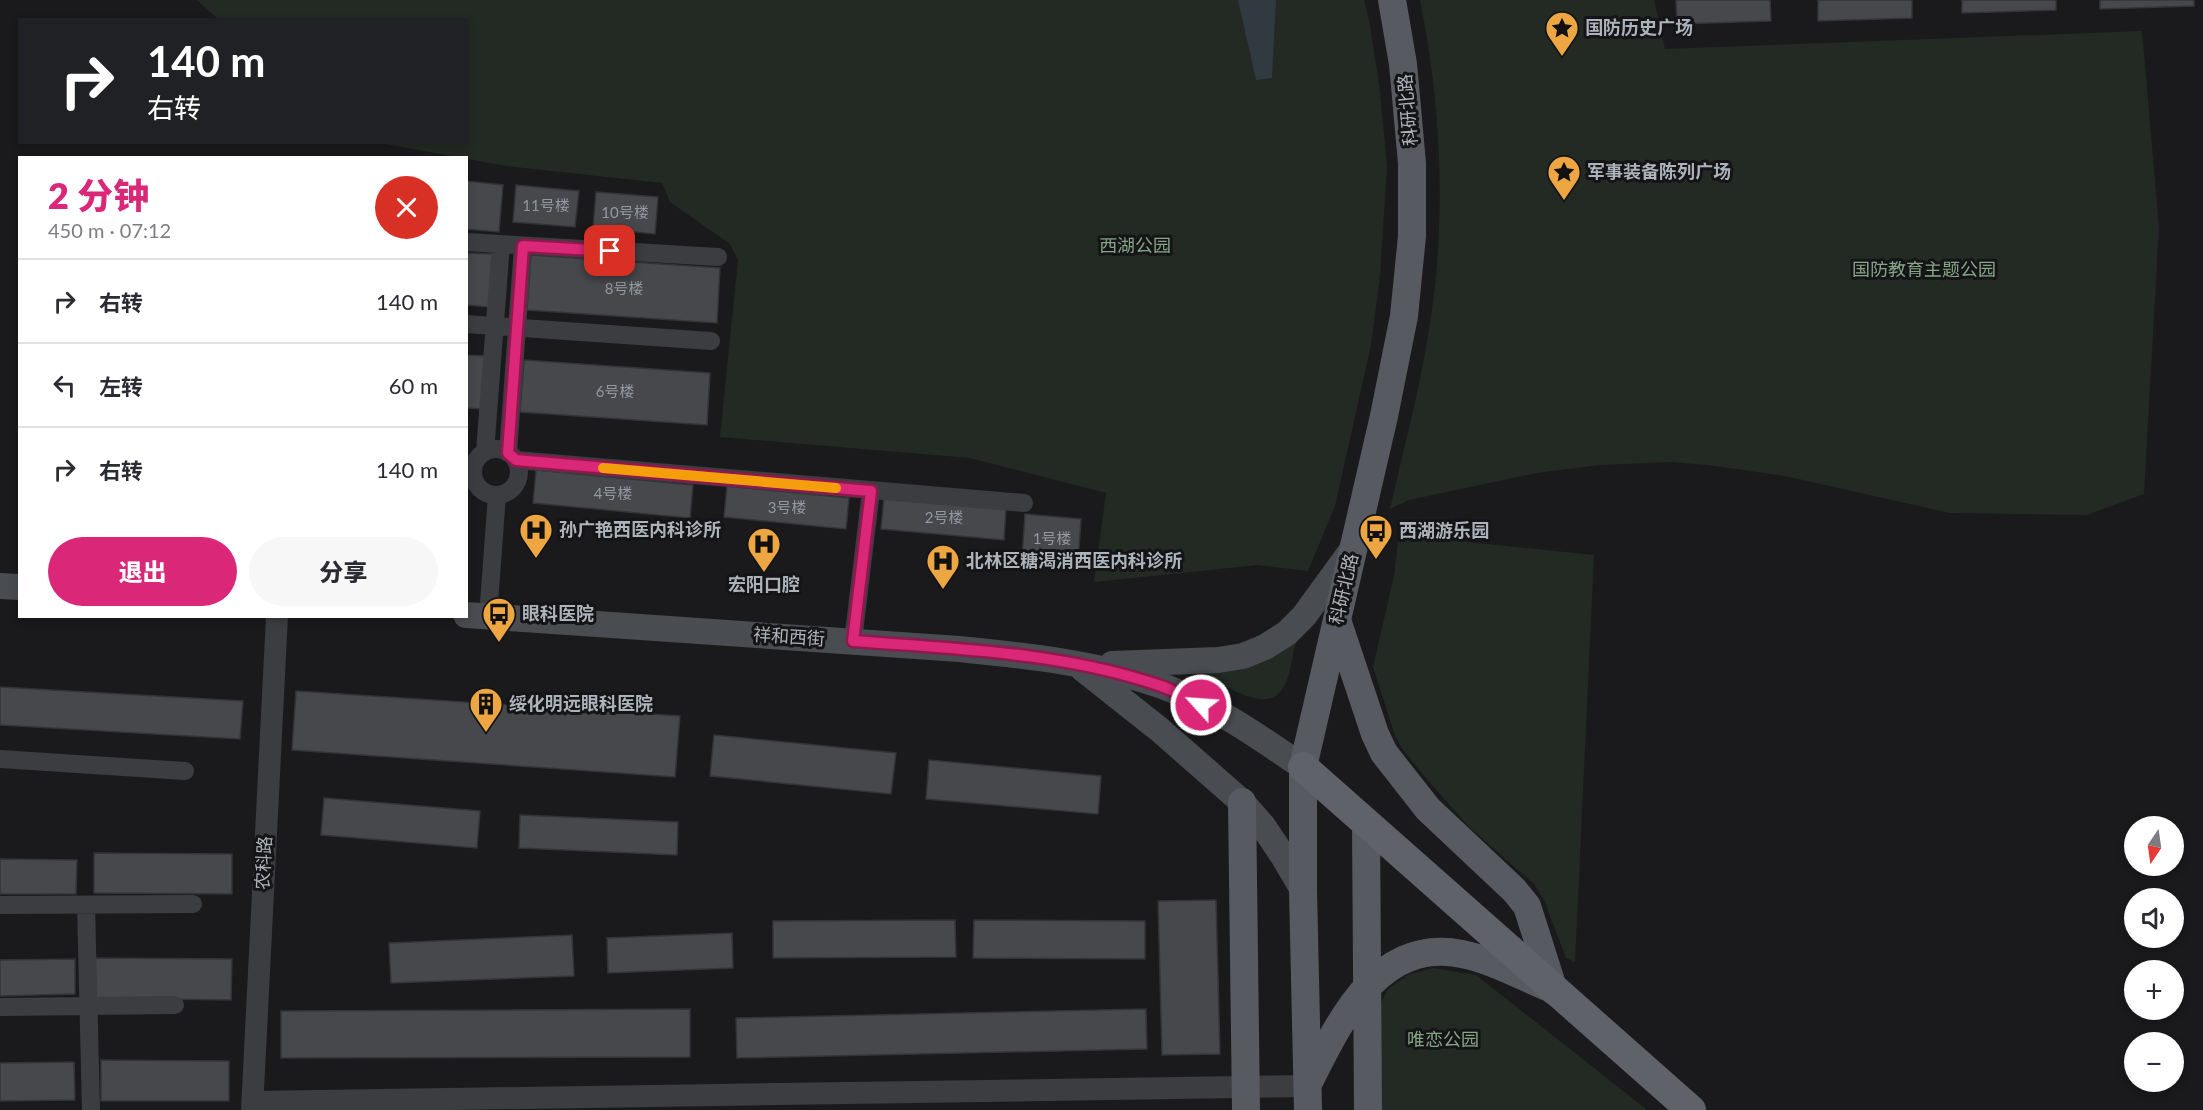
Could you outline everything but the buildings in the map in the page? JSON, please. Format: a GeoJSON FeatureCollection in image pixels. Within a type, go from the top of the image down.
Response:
{"type":"FeatureCollection","features":[{"type":"Feature","properties":{"kind":"highway"},"geometry":{"type":"LineString","coordinates":[[1303,767],[1691,1110]]}},
{"type":"Feature","properties":{"kind":"main road","name":"科研北路"},"geometry":{"type":"LineString","coordinates":[[1307,1098],[1303,767],[1384,416],[1404,316],[1412,236],[1411,152],[1403,64],[1392,0]]}},
{"type":"Feature","properties":{"kind":"main road"},"geometry":{"type":"LineString","coordinates":[[1078,665],[1218,660],[1244,656],[1265,647],[1287,633],[1304,616],[1354,547]]}},
{"type":"Feature","properties":{"kind":"main road"},"geometry":{"type":"LineString","coordinates":[[0,586],[18,587]]}},
{"type":"Feature","properties":{"kind":"main road","name":"祥和西街"},"geometry":{"type":"LineString","coordinates":[[477,616],[958,649],[1027,656],[1078,665],[1122,674],[1166,688],[1252,732],[1303,767]]}},
{"type":"Feature","properties":{"kind":"main road"},"geometry":{"type":"LineString","coordinates":[[1336,620],[1375,734],[1384,753],[1428,809],[1514,890],[1527,906],[1554,991]]}},
{"type":"Feature","properties":{"kind":"main road"},"geometry":{"type":"LineString","coordinates":[[1078,665],[1160,730],[1242,802],[1263,826],[1303,890]]}},
{"type":"Feature","properties":{"kind":"main road"},"geometry":{"type":"LineString","coordinates":[[1242,802],[1246,1099]]}},
{"type":"Feature","properties":{"kind":"main road"},"geometry":{"type":"LineString","coordinates":[[1366,823],[1368,1110]]}},
{"type":"Feature","properties":{"kind":"main road"},"geometry":{"type":"LineString","coordinates":[[1307,1098],[1344,1016],[1366,988],[1396,964],[1414,956],[1436,951],[1461,954],[1488,961],[1554,991]]}},
{"type":"Feature","properties":{"kind":"street"},"geometry":{"type":"LineString","coordinates":[[468,242],[718,257]]}},
{"type":"Feature","properties":{"kind":"street"},"geometry":{"type":"LineString","coordinates":[[501,244],[495,326],[473,473],[483,492],[497,495],[505,494],[517,483],[519,468],[512,457],[523,246]]}},
{"type":"Feature","properties":{"kind":"street"},"geometry":{"type":"LineString","coordinates":[[468,324],[711,341]]}},
{"type":"Feature","properties":{"kind":"street"},"geometry":{"type":"LineString","coordinates":[[476,458],[496,449],[512,457],[1024,503]]}},
{"type":"Feature","properties":{"kind":"street"},"geometry":{"type":"LineString","coordinates":[[853,641],[871,491]]}},
{"type":"Feature","properties":{"kind":"street"},"geometry":{"type":"LineString","coordinates":[[477,616],[497,495]]}},
{"type":"Feature","properties":{"kind":"street","name":"农科路"},"geometry":{"type":"LineString","coordinates":[[252,1106],[277,618]]}},
{"type":"Feature","properties":{"kind":"street"},"geometry":{"type":"LineString","coordinates":[[0,759],[185,771]]}},
{"type":"Feature","properties":{"kind":"street"},"geometry":{"type":"LineString","coordinates":[[0,905],[193,904]]}},
{"type":"Feature","properties":{"kind":"street"},"geometry":{"type":"LineString","coordinates":[[86,905],[91,1110]]}},
{"type":"Feature","properties":{"kind":"street"},"geometry":{"type":"LineString","coordinates":[[0,1006],[175,1005]]}},
{"type":"Feature","properties":{"kind":"street"},"geometry":{"type":"LineString","coordinates":[[252,1106],[1307,1098]]}},
{"type":"Feature","properties":{"kind":"green space","name":"西湖公园"},"geometry":{"type":"Polygon","coordinates":[[[197,0],[1364,0],[1380,91],[1387,167],[1380,276],[1371,345],[1335,506],[1308,571],[1258,565],[1094,582],[1106,493],[970,458],[720,437],[738,260],[730,244],[670,202],[662,183],[506,166],[468,159],[468,156],[451,156],[385,144],[468,144],[468,18],[217,18],[197,0]]]}},
{"type":"Feature","properties":{"kind":"green space","name":"国防教育主题公园"},"geometry":{"type":"Polygon","coordinates":[[[1420,0],[1654,0],[1665,49],[2142,31],[2159,227],[2144,494],[2087,515],[1950,513],[1785,476],[1670,462],[1599,465],[1537,473],[1409,500],[1390,509],[1427,342],[1438,250],[1440,179],[1436,107],[1420,0]]]}},
{"type":"Feature","properties":{"kind":"green space"},"geometry":{"type":"Polygon","coordinates":[[[1399,535],[1594,555],[1575,962],[1566,958],[1544,900],[1534,884],[1469,827],[1403,750],[1395,736],[1373,667],[1394,576],[1399,535]]]}},
{"type":"Feature","properties":{"kind":"green space"},"geometry":{"type":"Polygon","coordinates":[[[1296,641],[1287,680],[1281,691],[1273,697],[1253,698],[1241,694],[1200,672],[1251,665],[1296,641]]]}},
{"type":"Feature","properties":{"kind":"green space","name":"唯恋公园"},"geometry":{"type":"Polygon","coordinates":[[[1433,968],[1476,975],[1645,1110],[1372,1110],[1375,1014],[1388,989],[1408,975],[1433,968]]]}},
{"type":"Feature","properties":{"kind":"shaded area"},"geometry":{"type":"Polygon","coordinates":[[[1238,0],[1276,0],[1272,78],[1256,80],[1238,0]]]}},
{"type":"Feature","properties":{"kind":"slow traffic"},"geometry":{"type":"LineString","coordinates":[[603,468],[836,488]]}},
{"type":"Feature","properties":{"kind":"place","name":"国防历史广场"},"geometry":{"type":"Point","coordinates":[1562,57]}},
{"type":"Feature","properties":{"kind":"place","name":"军事装备陈列广场"},"geometry":{"type":"Point","coordinates":[1564,201]}},
{"type":"Feature","properties":{"kind":"place","name":"孙广艳西医内科诊所"},"geometry":{"type":"Point","coordinates":[536,559]}},
{"type":"Feature","properties":{"kind":"place","name":"西湖游乐园"},"geometry":{"type":"Point","coordinates":[1376,560]}},
{"type":"Feature","properties":{"kind":"place","name":"宏阳口腔"},"geometry":{"type":"Point","coordinates":[764,573]}},
{"type":"Feature","properties":{"kind":"place","name":"北林区糖渴消西医内科诊所"},"geometry":{"type":"Point","coordinates":[943,590]}},
{"type":"Feature","properties":{"kind":"place","name":"眼科医院"},"geometry":{"type":"Point","coordinates":[499,643]}},
{"type":"Feature","properties":{"kind":"place","name":"绥化明远眼科医院"},"geometry":{"type":"Point","coordinates":[486,733]}},
{"type":"Feature","properties":{"kind":"route"},"geometry":{"type":"LineString","coordinates":[[610,251],[523,246],[508,453],[516,460],[871,491],[853,641],[1027,656],[1078,665],[1122,674],[1166,688],[1201,705]]}}]}
